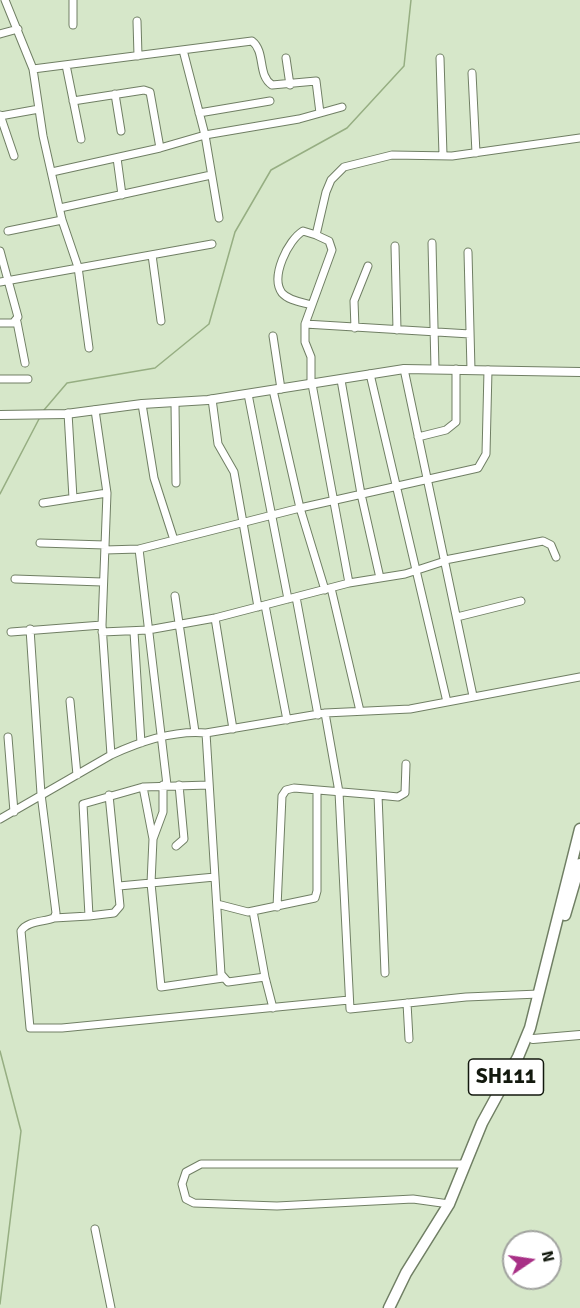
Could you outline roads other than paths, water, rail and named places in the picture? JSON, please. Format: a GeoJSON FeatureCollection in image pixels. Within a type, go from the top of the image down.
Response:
{"type":"FeatureCollection","features":[{"type":"Feature","properties":{"kind":"main road","name":"SH111"},"geometry":{"type":"LineString","coordinates":[[389,1308],[406,1273],[449,1204],[482,1123],[518,1057],[530,1028],[580,829]]}},
{"type":"Feature","properties":{"kind":"main road","name":"SH111"},"geometry":{"type":"LineString","coordinates":[[394,1308],[452,1208],[480,1141],[533,1039],[580,864]]}},
{"type":"Feature","properties":{"kind":"street"},"geometry":{"type":"LineString","coordinates":[[5,0],[33,69],[62,220],[78,267],[89,348]]}},
{"type":"Feature","properties":{"kind":"street"},"geometry":{"type":"LineString","coordinates":[[73,0],[73,26]]}},
{"type":"Feature","properties":{"kind":"street"},"geometry":{"type":"LineString","coordinates":[[137,21],[138,56]]}},
{"type":"Feature","properties":{"kind":"street"},"geometry":{"type":"LineString","coordinates":[[0,34],[18,29]]}},
{"type":"Feature","properties":{"kind":"street"},"geometry":{"type":"LineString","coordinates":[[33,69],[252,41],[259,51],[267,82],[278,87],[316,81],[320,113]]}},
{"type":"Feature","properties":{"kind":"street"},"geometry":{"type":"LineString","coordinates":[[183,50],[205,135],[219,218]]}},
{"type":"Feature","properties":{"kind":"street"},"geometry":{"type":"LineString","coordinates":[[286,58],[290,85]]}},
{"type":"Feature","properties":{"kind":"street"},"geometry":{"type":"LineString","coordinates":[[441,58],[443,155]]}},
{"type":"Feature","properties":{"kind":"street"},"geometry":{"type":"LineString","coordinates":[[66,65],[81,139]]}},
{"type":"Feature","properties":{"kind":"street"},"geometry":{"type":"LineString","coordinates":[[472,73],[476,153]]}},
{"type":"Feature","properties":{"kind":"street"},"geometry":{"type":"LineString","coordinates":[[73,101],[115,94],[150,92],[160,148]]}},
{"type":"Feature","properties":{"kind":"street"},"geometry":{"type":"LineString","coordinates":[[115,94],[121,131]]}},
{"type":"Feature","properties":{"kind":"street"},"geometry":{"type":"LineString","coordinates":[[199,113],[270,100]]}},
{"type":"Feature","properties":{"kind":"street"},"geometry":{"type":"LineString","coordinates":[[52,172],[160,148],[205,135],[342,107]]}},
{"type":"Feature","properties":{"kind":"street"},"geometry":{"type":"LineString","coordinates":[[14,156],[0,115],[39,109]]}},
{"type":"Feature","properties":{"kind":"street"},"geometry":{"type":"LineString","coordinates":[[316,235],[326,192],[331,180],[344,167],[392,155],[476,153],[580,138]]}},
{"type":"Feature","properties":{"kind":"street"},"geometry":{"type":"LineString","coordinates":[[117,158],[122,195]]}},
{"type":"Feature","properties":{"kind":"street"},"geometry":{"type":"LineString","coordinates":[[60,208],[211,176]]}},
{"type":"Feature","properties":{"kind":"street"},"geometry":{"type":"LineString","coordinates":[[8,231],[62,220]]}},
{"type":"Feature","properties":{"kind":"street"},"geometry":{"type":"LineString","coordinates":[[312,305],[284,295],[279,288],[278,272],[297,235],[303,231],[329,241],[332,250],[312,305],[305,324],[305,342],[311,357],[311,384],[349,583]]}},
{"type":"Feature","properties":{"kind":"street"},"geometry":{"type":"LineString","coordinates":[[432,243],[435,369]]}},
{"type":"Feature","properties":{"kind":"street"},"geometry":{"type":"LineString","coordinates":[[0,282],[212,244]]}},
{"type":"Feature","properties":{"kind":"street"},"geometry":{"type":"LineString","coordinates":[[395,246],[397,330]]}},
{"type":"Feature","properties":{"kind":"street"},"geometry":{"type":"LineString","coordinates":[[0,251],[18,311],[17,322],[25,363]]}},
{"type":"Feature","properties":{"kind":"street"},"geometry":{"type":"LineString","coordinates":[[468,252],[471,370]]}},
{"type":"Feature","properties":{"kind":"street"},"geometry":{"type":"LineString","coordinates":[[152,255],[161,321]]}},
{"type":"Feature","properties":{"kind":"street"},"geometry":{"type":"LineString","coordinates":[[355,328],[354,301],[368,266]]}},
{"type":"Feature","properties":{"kind":"street"},"geometry":{"type":"LineString","coordinates":[[0,323],[17,322]]}},
{"type":"Feature","properties":{"kind":"street"},"geometry":{"type":"LineString","coordinates":[[305,324],[470,334]]}},
{"type":"Feature","properties":{"kind":"street"},"geometry":{"type":"LineString","coordinates":[[273,336],[277,389],[300,508],[328,589],[360,711]]}},
{"type":"Feature","properties":{"kind":"street"},"geometry":{"type":"LineString","coordinates":[[404,369],[473,696]]}},
{"type":"Feature","properties":{"kind":"street"},"geometry":{"type":"LineString","coordinates":[[0,415],[67,414],[142,404],[212,399],[404,369],[580,372]]}},
{"type":"Feature","properties":{"kind":"street"},"geometry":{"type":"LineString","coordinates":[[418,437],[446,430],[456,422],[456,369]]}},
{"type":"Feature","properties":{"kind":"street"},"geometry":{"type":"LineString","coordinates":[[40,543],[139,549],[332,500],[475,469],[484,460],[486,454],[488,370]]}},
{"type":"Feature","properties":{"kind":"street"},"geometry":{"type":"LineString","coordinates":[[370,374],[394,487],[417,571],[447,702]]}},
{"type":"Feature","properties":{"kind":"street"},"geometry":{"type":"LineString","coordinates":[[0,379],[28,379]]}},
{"type":"Feature","properties":{"kind":"street"},"geometry":{"type":"LineString","coordinates":[[341,380],[361,494],[380,578]]}},
{"type":"Feature","properties":{"kind":"street"},"geometry":{"type":"LineString","coordinates":[[248,394],[288,599]]}},
{"type":"Feature","properties":{"kind":"street"},"geometry":{"type":"LineString","coordinates":[[212,399],[219,444],[234,472],[287,720]]}},
{"type":"Feature","properties":{"kind":"street"},"geometry":{"type":"LineString","coordinates":[[175,403],[176,483]]}},
{"type":"Feature","properties":{"kind":"street"},"geometry":{"type":"LineString","coordinates":[[142,404],[154,478],[174,540]]}},
{"type":"Feature","properties":{"kind":"street"},"geometry":{"type":"LineString","coordinates":[[95,410],[107,493],[102,628],[111,755]]}},
{"type":"Feature","properties":{"kind":"street"},"geometry":{"type":"LineString","coordinates":[[67,414],[73,498]]}},
{"type":"Feature","properties":{"kind":"street"},"geometry":{"type":"LineString","coordinates":[[43,503],[107,493]]}},
{"type":"Feature","properties":{"kind":"street"},"geometry":{"type":"LineString","coordinates":[[11,632],[30,629],[102,628],[134,632],[148,630],[215,618],[349,583],[417,571],[445,561],[543,541],[551,545],[556,557]]}},
{"type":"Feature","properties":{"kind":"street"},"geometry":{"type":"LineString","coordinates":[[139,549],[165,785],[163,812],[153,839]]}},
{"type":"Feature","properties":{"kind":"street"},"geometry":{"type":"LineString","coordinates":[[15,579],[102,582]]}},
{"type":"Feature","properties":{"kind":"street"},"geometry":{"type":"LineString","coordinates":[[175,596],[195,732]]}},
{"type":"Feature","properties":{"kind":"street"},"geometry":{"type":"LineString","coordinates":[[296,597],[339,792],[350,1009],[466,997],[538,994]]}},
{"type":"Feature","properties":{"kind":"street"},"geometry":{"type":"LineString","coordinates":[[457,617],[521,601]]}},
{"type":"Feature","properties":{"kind":"street"},"geometry":{"type":"LineString","coordinates":[[215,618],[233,729]]}},
{"type":"Feature","properties":{"kind":"street"},"geometry":{"type":"LineString","coordinates":[[30,629],[41,794],[56,902],[54,918]]}},
{"type":"Feature","properties":{"kind":"street"},"geometry":{"type":"LineString","coordinates":[[134,632],[141,742]]}},
{"type":"Feature","properties":{"kind":"street"},"geometry":{"type":"LineString","coordinates":[[0,819],[111,755],[141,742],[322,714],[410,709],[580,677]]}},
{"type":"Feature","properties":{"kind":"street"},"geometry":{"type":"LineString","coordinates":[[70,701],[77,775]]}},
{"type":"Feature","properties":{"kind":"street"},"geometry":{"type":"LineString","coordinates":[[206,733],[223,978],[228,982],[265,977]]}},
{"type":"Feature","properties":{"kind":"street"},"geometry":{"type":"LineString","coordinates":[[8,737],[14,812]]}},
{"type":"Feature","properties":{"kind":"street"},"geometry":{"type":"LineString","coordinates":[[277,906],[284,792],[294,788],[398,796],[405,793],[408,786],[406,764]]}},
{"type":"Feature","properties":{"kind":"street"},"geometry":{"type":"LineString","coordinates":[[176,846],[184,840],[179,785]]}},
{"type":"Feature","properties":{"kind":"street"},"geometry":{"type":"LineString","coordinates":[[89,916],[81,807],[86,802],[143,787],[209,785]]}},
{"type":"Feature","properties":{"kind":"street"},"geometry":{"type":"LineString","coordinates":[[143,787],[153,839],[151,883],[161,987],[223,978]]}},
{"type":"Feature","properties":{"kind":"street"},"geometry":{"type":"LineString","coordinates":[[217,904],[242,912],[310,900],[316,895],[317,790]]}},
{"type":"Feature","properties":{"kind":"street"},"geometry":{"type":"LineString","coordinates":[[109,795],[120,906],[117,912],[54,918],[31,924],[21,931],[28,1023],[33,1030],[349,1000]]}},
{"type":"Feature","properties":{"kind":"street"},"geometry":{"type":"LineString","coordinates":[[378,795],[385,973]]}},
{"type":"Feature","properties":{"kind":"street"},"geometry":{"type":"LineString","coordinates":[[119,886],[215,877]]}},
{"type":"Feature","properties":{"kind":"street"},"geometry":{"type":"LineString","coordinates":[[252,911],[273,1008]]}},
{"type":"Feature","properties":{"kind":"street"},"geometry":{"type":"LineString","coordinates":[[407,1003],[409,1039]]}},
{"type":"Feature","properties":{"kind":"street"},"geometry":{"type":"LineString","coordinates":[[533,1039],[580,1035]]}},
{"type":"Feature","properties":{"kind":"street"},"geometry":{"type":"LineString","coordinates":[[449,1204],[412,1200],[277,1206],[194,1203],[186,1199],[182,1184],[186,1172],[201,1164],[465,1164]]}},
{"type":"Feature","properties":{"kind":"street"},"geometry":{"type":"LineString","coordinates":[[95,1228],[111,1308]]}},
{"type":"Feature","properties":{"kind":"waterway"},"geometry":{"type":"LineString","coordinates":[[44,410],[67,383],[155,368],[209,324],[235,232],[271,170],[347,128],[404,66],[411,0]]}},
{"type":"Feature","properties":{"kind":"waterway"},"geometry":{"type":"LineString","coordinates":[[0,494],[39,419]]}},
{"type":"Feature","properties":{"kind":"waterway"},"geometry":{"type":"LineString","coordinates":[[0,1051],[21,1131],[0,1304]]}}]}
